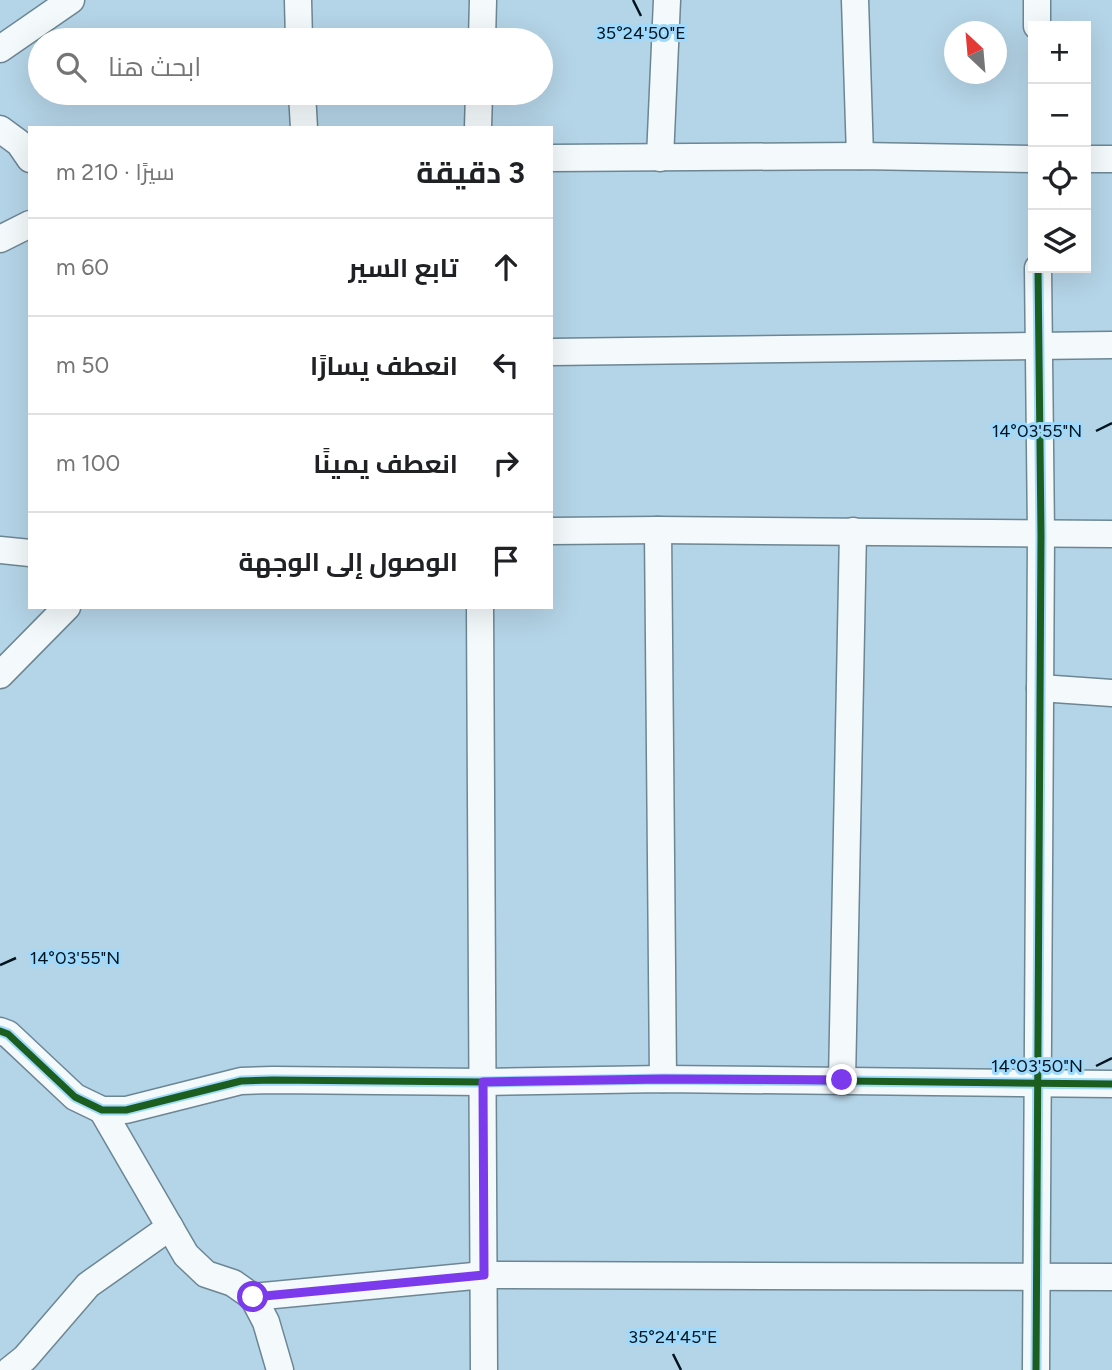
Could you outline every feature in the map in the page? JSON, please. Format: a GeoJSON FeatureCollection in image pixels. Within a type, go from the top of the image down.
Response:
{"type":"FeatureCollection","features":[{"type":"Feature","properties":{"kind":"street"},"geometry":{"type":"LineString","coordinates":[[30,28],[71,0]]}},
{"type":"Feature","properties":{"kind":"street"},"geometry":{"type":"LineString","coordinates":[[298,0],[299,28]]}},
{"type":"Feature","properties":{"kind":"street"},"geometry":{"type":"LineString","coordinates":[[482,28],[483,0]]}},
{"type":"Feature","properties":{"kind":"street"},"geometry":{"type":"LineString","coordinates":[[660,158],[667,0]]}},
{"type":"Feature","properties":{"kind":"street"},"geometry":{"type":"LineString","coordinates":[[855,0],[860,156]]}},
{"type":"Feature","properties":{"kind":"street"},"geometry":{"type":"LineString","coordinates":[[1037,0],[1037,21]]}},
{"type":"Feature","properties":{"kind":"street"},"geometry":{"type":"LineString","coordinates":[[0,49],[28,30]]}},
{"type":"Feature","properties":{"kind":"street"},"geometry":{"type":"LineString","coordinates":[[303,105],[304,126]]}},
{"type":"Feature","properties":{"kind":"street"},"geometry":{"type":"LineString","coordinates":[[478,126],[479,105]]}},
{"type":"Feature","properties":{"kind":"street"},"geometry":{"type":"LineString","coordinates":[[0,129],[19,143],[28,156]]}},
{"type":"Feature","properties":{"kind":"street"},"geometry":{"type":"LineString","coordinates":[[553,158],[860,156],[1028,159]]}},
{"type":"Feature","properties":{"kind":"street"},"geometry":{"type":"LineString","coordinates":[[1091,159],[1112,159]]}},
{"type":"Feature","properties":{"kind":"street"},"geometry":{"type":"LineString","coordinates":[[0,239],[28,225]]}},
{"type":"Feature","properties":{"kind":"street"},"geometry":{"type":"LineString","coordinates":[[1036,1370],[1041,534],[1038,273]]}},
{"type":"Feature","properties":{"kind":"street"},"geometry":{"type":"LineString","coordinates":[[553,352],[1112,345]]}},
{"type":"Feature","properties":{"kind":"street"},"geometry":{"type":"LineString","coordinates":[[658,530],[663,1079]]}},
{"type":"Feature","properties":{"kind":"street"},"geometry":{"type":"LineString","coordinates":[[553,531],[1112,534]]}},
{"type":"Feature","properties":{"kind":"street"},"geometry":{"type":"LineString","coordinates":[[842,1080],[853,531]]}},
{"type":"Feature","properties":{"kind":"street"},"geometry":{"type":"LineString","coordinates":[[0,550],[28,553]]}},
{"type":"Feature","properties":{"kind":"street"},"geometry":{"type":"LineString","coordinates":[[0,675],[65,609]]}},
{"type":"Feature","properties":{"kind":"street"},"geometry":{"type":"LineString","coordinates":[[480,609],[484,1370]]}},
{"type":"Feature","properties":{"kind":"street"},"geometry":{"type":"LineString","coordinates":[[1040,688],[1112,693]]}},
{"type":"Feature","properties":{"kind":"street"},"geometry":{"type":"LineString","coordinates":[[0,1031],[8,1034],[75,1097],[102,1110],[126,1110],[241,1081],[483,1082],[663,1079],[1112,1084]]}},
{"type":"Feature","properties":{"kind":"street"},"geometry":{"type":"LineString","coordinates":[[102,1110],[186,1255],[206,1274],[233,1283],[253,1297],[266,1322],[280,1370]]}},
{"type":"Feature","properties":{"kind":"street"},"geometry":{"type":"LineString","coordinates":[[10,1370],[25,1358],[88,1285],[170,1227]]}},
{"type":"Feature","properties":{"kind":"street"},"geometry":{"type":"LineString","coordinates":[[253,1297],[484,1275],[1112,1277]]}},
{"type":"Feature","properties":{"kind":"cycle path"},"geometry":{"type":"LineString","coordinates":[[1036,1370],[1041,535],[1038,273]]}},
{"type":"Feature","properties":{"kind":"cycle path"},"geometry":{"type":"LineString","coordinates":[[0,1031],[8,1034],[75,1097],[102,1110],[126,1110],[241,1081],[273,1080],[483,1082],[663,1079],[1112,1084]]}},
{"type":"Feature","properties":{"kind":"route"},"geometry":{"type":"LineString","coordinates":[[253,1297],[484,1275],[483,1082],[842,1080]]}}]}
